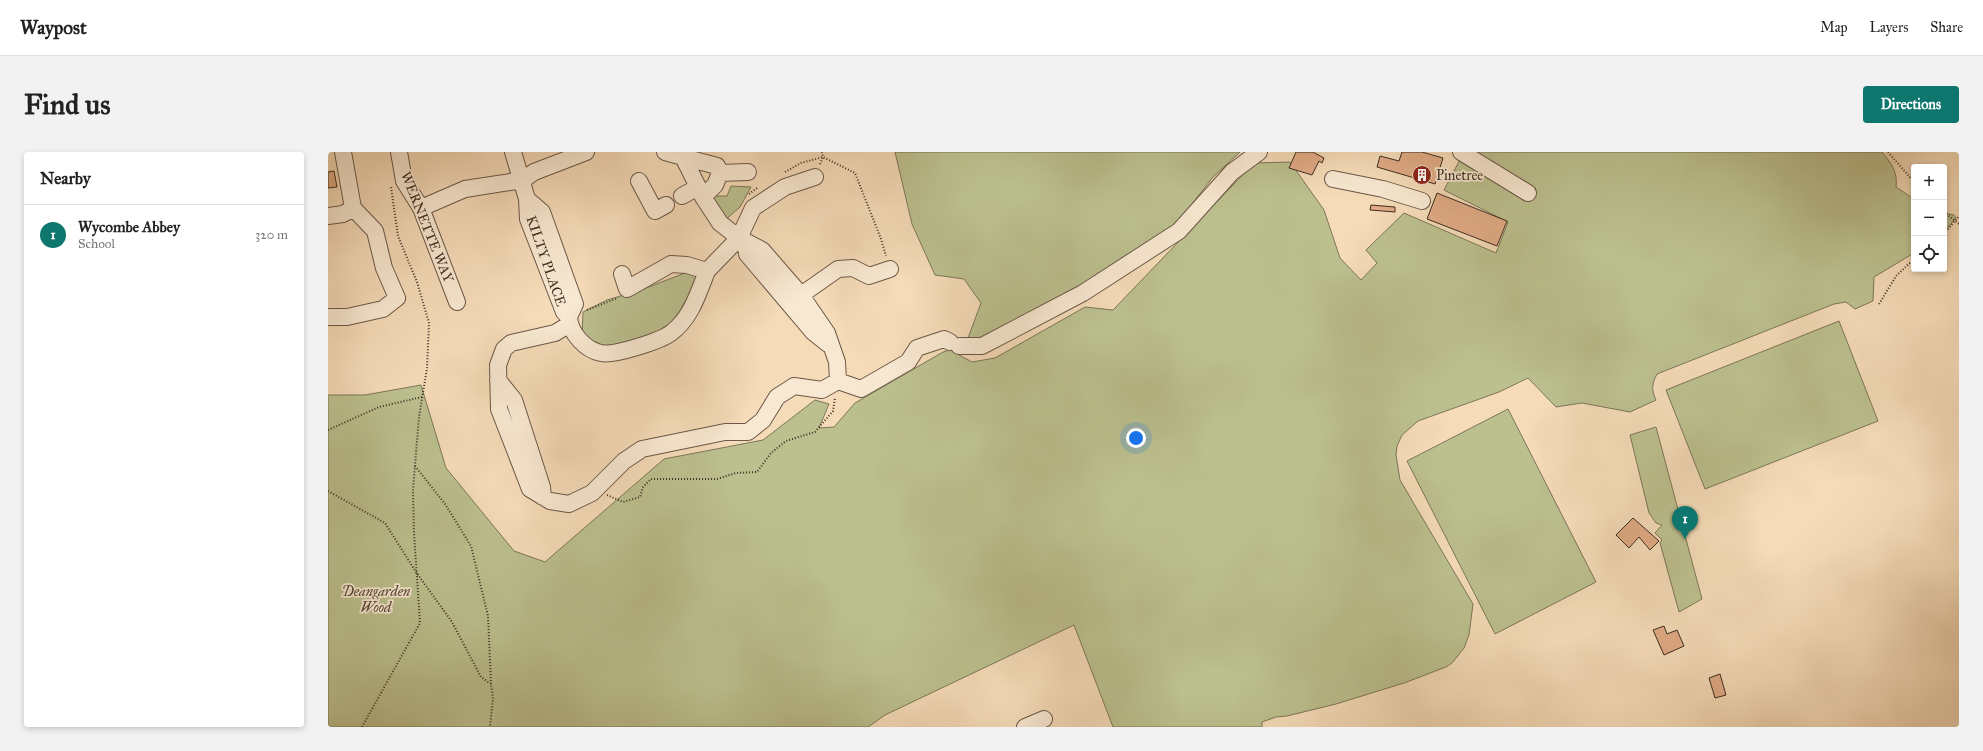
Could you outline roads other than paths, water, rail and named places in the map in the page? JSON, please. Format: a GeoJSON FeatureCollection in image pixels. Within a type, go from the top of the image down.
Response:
{"type":"FeatureCollection","features":[{"type":"Feature","properties":{"kind":"street"},"geometry":{"type":"LineString","coordinates":[[328,317],[347,317],[383,309],[397,298],[384,268],[375,231],[353,208],[343,152]]}},
{"type":"Feature","properties":{"kind":"street","name":"WERNETTE WAY"},"geometry":{"type":"LineString","coordinates":[[399,152],[404,181],[421,208],[457,302]]}},
{"type":"Feature","properties":{"kind":"street","name":"KILTY PLACE"},"geometry":{"type":"LineString","coordinates":[[513,152],[523,180],[527,199],[528,219],[564,312],[580,342],[601,353],[642,347],[671,333],[692,310],[707,271]]}},
{"type":"Feature","properties":{"kind":"street"},"geometry":{"type":"LineString","coordinates":[[421,208],[465,189],[523,180],[534,172],[586,152]]}},
{"type":"Feature","properties":{"kind":"street"},"geometry":{"type":"LineString","coordinates":[[665,152],[688,156],[717,166],[720,173],[715,185],[700,192],[682,196]]}},
{"type":"Feature","properties":{"kind":"street"},"geometry":{"type":"LineString","coordinates":[[570,321],[555,333],[511,343],[504,349],[498,365],[499,409],[530,489],[550,501],[569,504],[592,492],[624,461],[642,449],[725,432],[748,432],[763,420],[777,397],[794,386],[822,390],[838,381],[861,389],[908,362],[917,348],[944,339],[955,344],[982,346],[1083,293],[1179,231],[1232,172],[1259,152]]}},
{"type":"Feature","properties":{"kind":"street"},"geometry":{"type":"LineString","coordinates":[[1461,152],[1528,193]]}},
{"type":"Feature","properties":{"kind":"street"},"geometry":{"type":"LineString","coordinates":[[688,156],[700,192],[720,224],[742,240],[762,250],[801,295],[827,333],[837,362],[838,381]]}},
{"type":"Feature","properties":{"kind":"street"},"geometry":{"type":"LineString","coordinates":[[720,173],[748,172]]}},
{"type":"Feature","properties":{"kind":"street"},"geometry":{"type":"LineString","coordinates":[[625,282],[671,264],[687,265],[707,271],[742,240],[753,208],[785,187],[815,177]]}},
{"type":"Feature","properties":{"kind":"street"},"geometry":{"type":"LineString","coordinates":[[1333,179],[1383,189],[1422,201]]}},
{"type":"Feature","properties":{"kind":"street"},"geometry":{"type":"LineString","coordinates":[[639,181],[655,211],[666,205]]}},
{"type":"Feature","properties":{"kind":"street"},"geometry":{"type":"LineString","coordinates":[[328,216],[343,214],[353,208]]}},
{"type":"Feature","properties":{"kind":"street"},"geometry":{"type":"LineString","coordinates":[[742,240],[748,254],[813,332],[832,347]]}},
{"type":"Feature","properties":{"kind":"street"},"geometry":{"type":"LineString","coordinates":[[801,295],[838,269],[854,268],[869,276],[890,269]]}},
{"type":"Feature","properties":{"kind":"street"},"geometry":{"type":"LineString","coordinates":[[1026,727],[1044,719]]}},
{"type":"Feature","properties":{"kind":"place","name":"Pinetree"},"geometry":{"type":"Point","coordinates":[1422,175]}},
{"type":"Feature","properties":{"kind":"place","name":"Wycombe Abbey"},"geometry":{"type":"Point","coordinates":[1685,539]}},
{"type":"Feature","properties":{"kind":"park label","name":"Deangarden Wood"},"geometry":{"type":"Point","coordinates":[376,600]}}]}
